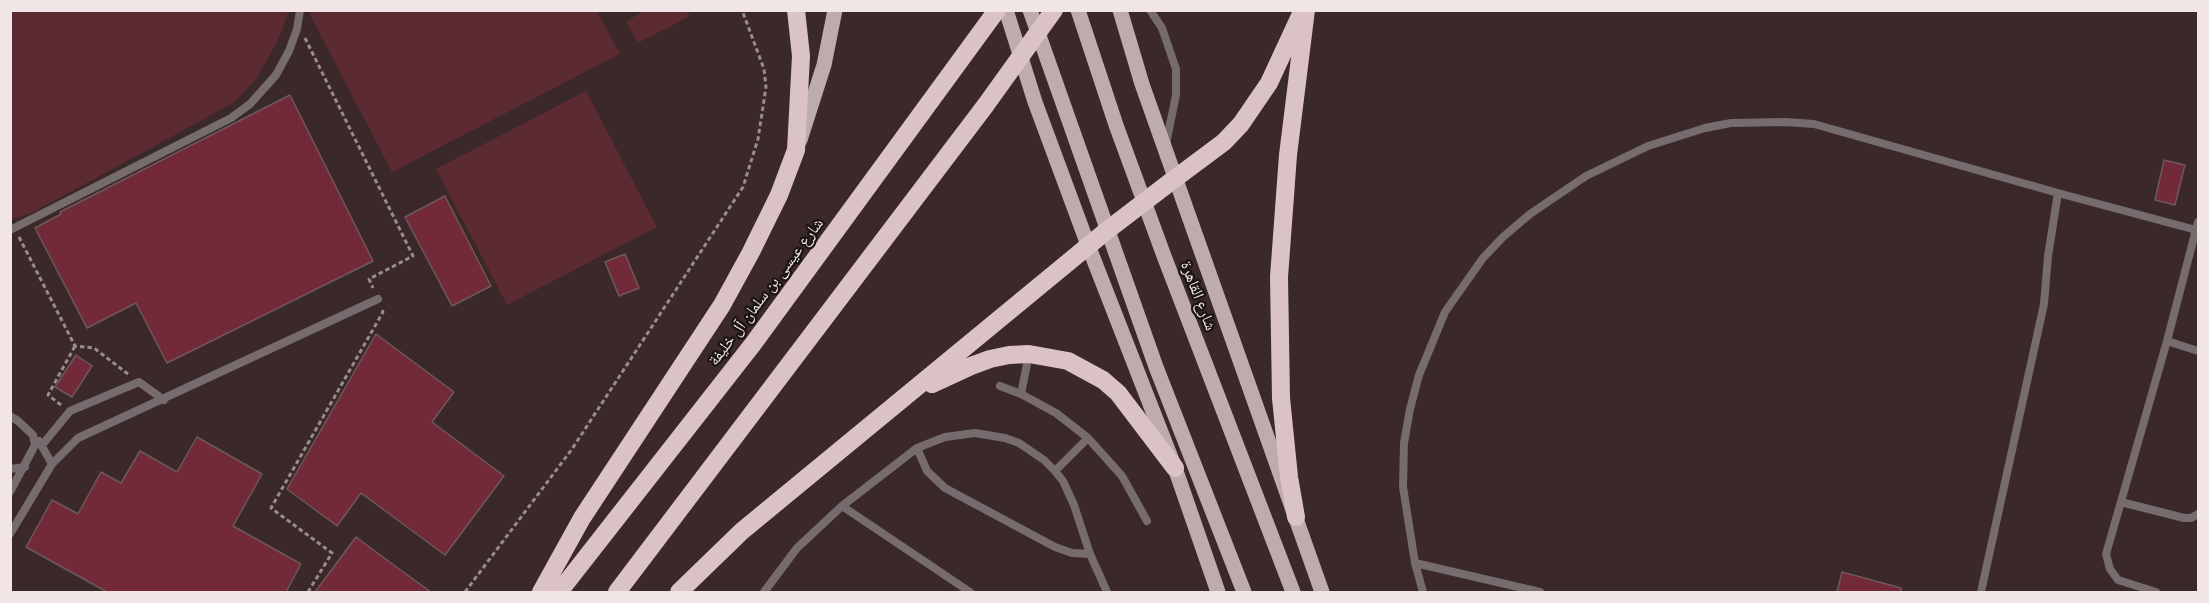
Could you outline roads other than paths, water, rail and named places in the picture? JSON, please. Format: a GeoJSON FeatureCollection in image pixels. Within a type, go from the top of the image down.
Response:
{"type":"FeatureCollection","features":[{"type":"Feature","properties":{"kind":"highway"},"geometry":{"type":"LineString","coordinates":[[541,592],[582,518],[738,279],[778,195],[796,150],[801,56],[796,10]]}},
{"type":"Feature","properties":{"kind":"highway","name":"شارع عيسى بن سلمان آل خليفة"},"geometry":{"type":"LineString","coordinates":[[559,592],[753,344],[997,10]]}},
{"type":"Feature","properties":{"kind":"highway"},"geometry":{"type":"LineString","coordinates":[[617,592],[986,106],[1054,10]]}},
{"type":"Feature","properties":{"kind":"highway"},"geometry":{"type":"LineString","coordinates":[[679,592],[742,531],[1088,245],[1224,142],[1256,104],[1269,83],[1304,10]]}},
{"type":"Feature","properties":{"kind":"highway"},"geometry":{"type":"LineString","coordinates":[[1296,516],[1288,468],[1281,398],[1279,277],[1288,154],[1304,10]]}},
{"type":"Feature","properties":{"kind":"highway"},"geometry":{"type":"LineString","coordinates":[[906,397],[990,359],[1029,354],[1068,361],[1103,380],[1131,408],[1175,468]]}},
{"type":"Feature","properties":{"kind":"main road"},"geometry":{"type":"LineString","coordinates":[[796,150],[824,64],[836,10]]}},
{"type":"Feature","properties":{"kind":"main road"},"geometry":{"type":"LineString","coordinates":[[1006,10],[1035,102],[1175,468],[1218,592]]}},
{"type":"Feature","properties":{"kind":"main road"},"geometry":{"type":"LineString","coordinates":[[1030,10],[1156,367],[1244,592]]}},
{"type":"Feature","properties":{"kind":"main road","name":"شارع القاهرة"},"geometry":{"type":"LineString","coordinates":[[1078,10],[1160,245],[1293,592]]}},
{"type":"Feature","properties":{"kind":"main road"},"geometry":{"type":"LineString","coordinates":[[1120,10],[1142,84],[1165,147],[1172,180],[1322,592]]}},
{"type":"Feature","properties":{"kind":"lane"},"geometry":{"type":"LineString","coordinates":[[12,229],[231,118],[250,104],[276,75],[293,40],[300,10]]}},
{"type":"Feature","properties":{"kind":"lane"},"geometry":{"type":"LineString","coordinates":[[1150,10],[1162,28],[1176,69],[1176,95],[1165,147]]}},
{"type":"Feature","properties":{"kind":"lane"},"geometry":{"type":"LineString","coordinates":[[1423,592],[1415,563],[1403,487],[1404,443],[1410,409],[1431,343],[1445,312],[1482,258],[1530,214],[1586,176],[1648,146],[1705,128],[1731,123],[1785,122],[1814,124],[2058,193],[2198,227],[2106,554],[2114,576],[2124,584],[2135,590],[2156,592]]}},
{"type":"Feature","properties":{"kind":"lane"},"geometry":{"type":"LineString","coordinates":[[1981,592],[2043,304],[2058,193]]}},
{"type":"Feature","properties":{"kind":"lane"},"geometry":{"type":"LineString","coordinates":[[10,534],[52,464],[78,438],[378,299]]}},
{"type":"Feature","properties":{"kind":"lane"},"geometry":{"type":"LineString","coordinates":[[2167,341],[2199,351]]}},
{"type":"Feature","properties":{"kind":"lane"},"geometry":{"type":"LineString","coordinates":[[1022,394],[1029,354]]}},
{"type":"Feature","properties":{"kind":"lane"},"geometry":{"type":"LineString","coordinates":[[43,444],[70,411],[139,382],[164,400]]}},
{"type":"Feature","properties":{"kind":"lane"},"geometry":{"type":"LineString","coordinates":[[1000,386],[1022,394],[1056,413],[1088,438],[1122,476],[1146,521]]}},
{"type":"Feature","properties":{"kind":"lane"},"geometry":{"type":"LineString","coordinates":[[10,416],[43,444],[52,464]]}},
{"type":"Feature","properties":{"kind":"lane"},"geometry":{"type":"LineString","coordinates":[[764,592],[811,533],[842,506],[917,448],[930,441],[960,434],[990,434],[1005,438],[1032,451],[1055,471],[1063,481],[1074,505],[1090,554],[1107,592]]}},
{"type":"Feature","properties":{"kind":"lane"},"geometry":{"type":"LineString","coordinates":[[10,492],[35,445],[33,435]]}},
{"type":"Feature","properties":{"kind":"lane"},"geometry":{"type":"LineString","coordinates":[[1055,471],[1088,438]]}},
{"type":"Feature","properties":{"kind":"lane"},"geometry":{"type":"LineString","coordinates":[[917,448],[927,471],[945,488],[1055,547],[1072,553],[1090,554]]}},
{"type":"Feature","properties":{"kind":"lane"},"geometry":{"type":"LineString","coordinates":[[10,469],[25,466]]}},
{"type":"Feature","properties":{"kind":"lane"},"geometry":{"type":"LineString","coordinates":[[2121,502],[2184,518],[2191,518],[2199,513]]}},
{"type":"Feature","properties":{"kind":"lane"},"geometry":{"type":"LineString","coordinates":[[842,506],[970,592]]}},
{"type":"Feature","properties":{"kind":"lane"},"geometry":{"type":"LineString","coordinates":[[1415,563],[1509,589],[1540,592]]}}]}
